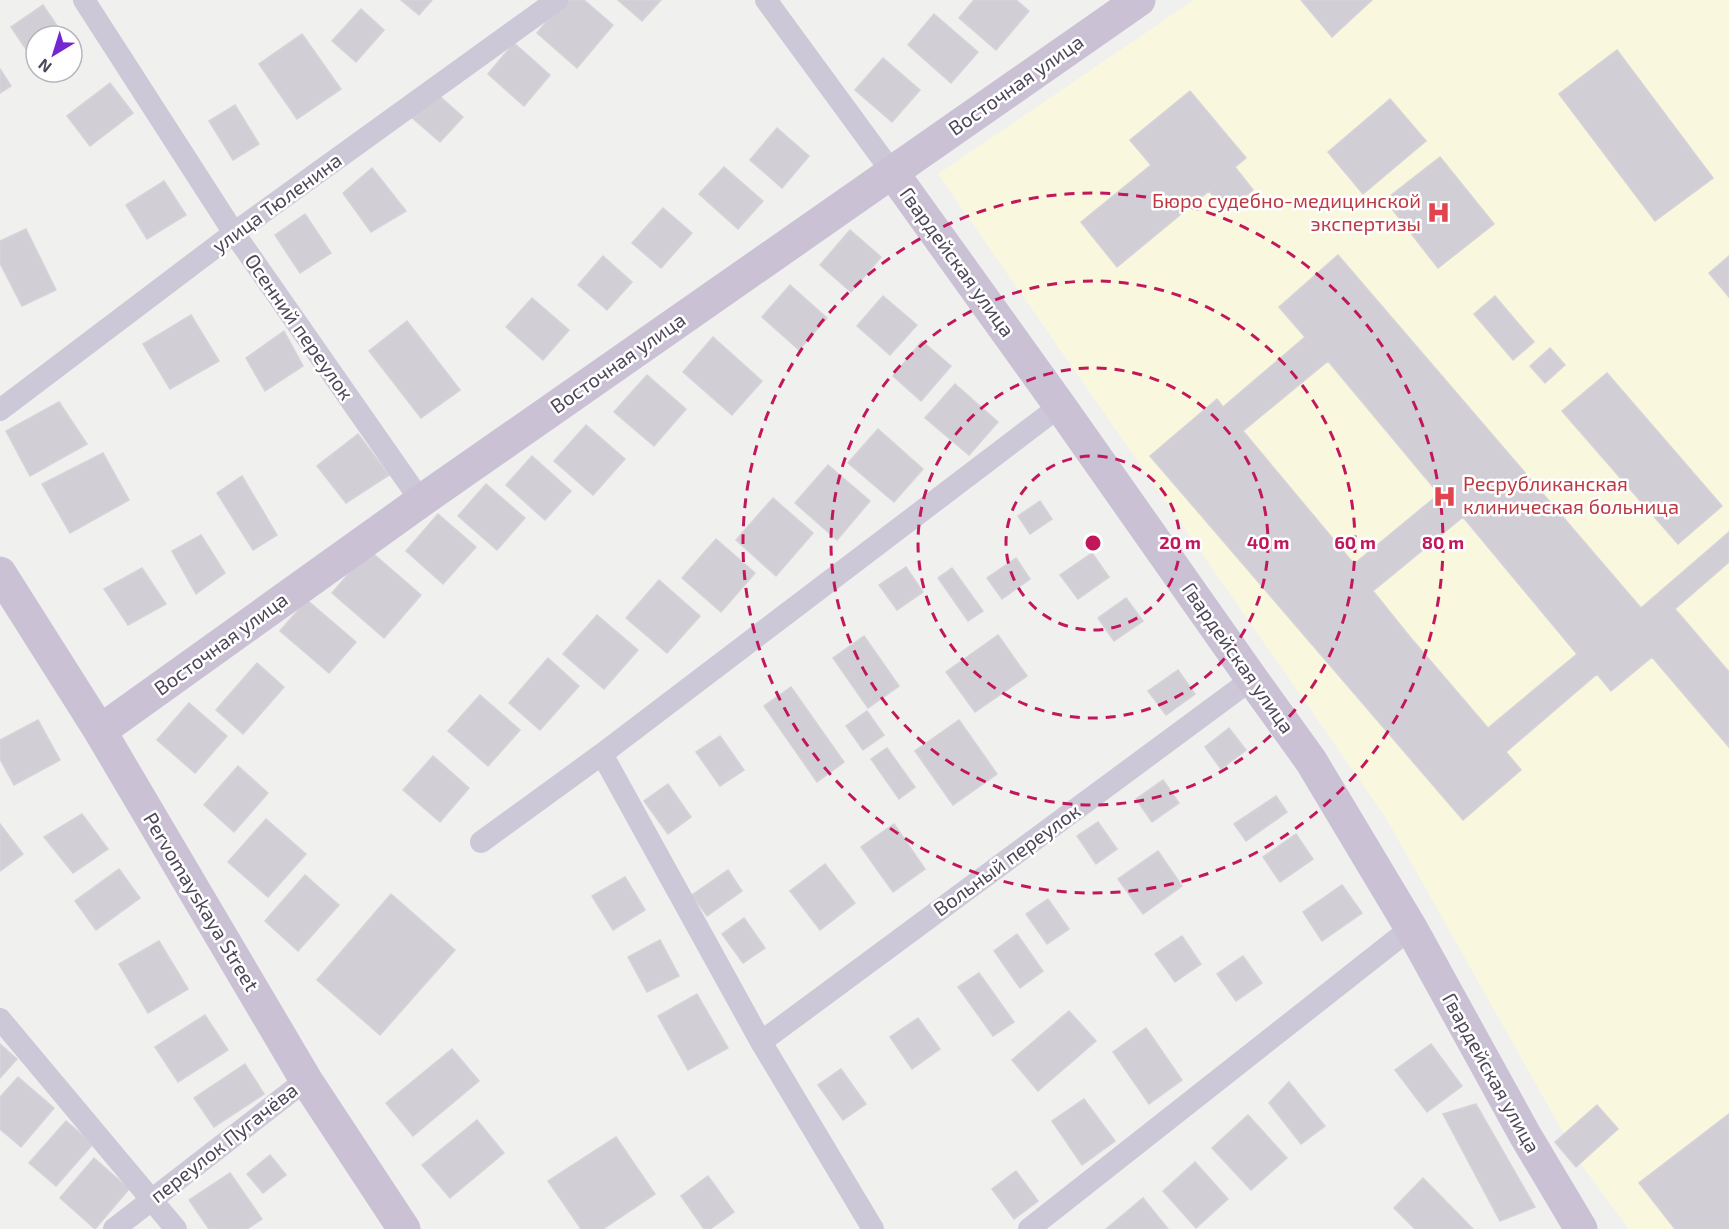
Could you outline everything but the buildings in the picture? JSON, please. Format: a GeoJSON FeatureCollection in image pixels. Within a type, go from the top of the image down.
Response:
{"type":"FeatureCollection","features":[{"type":"Feature","properties":{"kind":"street","name":"Осенний переулок"},"geometry":{"type":"LineString","coordinates":[[84,0],[234,233],[421,501]]}},
{"type":"Feature","properties":{"kind":"street","name":"улица Тюленина"},"geometry":{"type":"LineString","coordinates":[[0,410],[234,233],[557,0]]}},
{"type":"Feature","properties":{"kind":"street","name":"Гвардейская улица"},"geometry":{"type":"LineString","coordinates":[[766,0],[1060,406],[1311,760],[1411,928],[1534,1150],[1581,1229]]}},
{"type":"Feature","properties":{"kind":"street","name":"Восточная улица"},"geometry":{"type":"LineString","coordinates":[[100,731],[421,501],[1139,0]]}},
{"type":"Feature","properties":{"kind":"street"},"geometry":{"type":"LineString","coordinates":[[481,842],[602,754],[1060,406]]}},
{"type":"Feature","properties":{"kind":"street","name":"Pervomayskaya Street"},"geometry":{"type":"LineString","coordinates":[[0,573],[100,731],[306,1080],[404,1229]]}},
{"type":"Feature","properties":{"kind":"street","name":"Вольный переулок"},"geometry":{"type":"LineString","coordinates":[[761,1042],[1252,679]]}},
{"type":"Feature","properties":{"kind":"street"},"geometry":{"type":"LineString","coordinates":[[602,754],[761,1042],[873,1229]]}},
{"type":"Feature","properties":{"kind":"street"},"geometry":{"type":"LineString","coordinates":[[1029,1229],[1411,928]]}},
{"type":"Feature","properties":{"kind":"street"},"geometry":{"type":"LineString","coordinates":[[0,1019],[176,1229]]}},
{"type":"Feature","properties":{"kind":"street","name":"переулок Пугачёва"},"geometry":{"type":"LineString","coordinates":[[114,1229],[306,1080]]}},
{"type":"Feature","properties":{"kind":"shaded area","name":"Ресрубликанская клиническая больница"},"geometry":{"type":"Polygon","coordinates":[[[1194,0],[1729,0],[1729,1229],[1629,1229],[1581,1164],[1386,818],[938,174],[1194,0]]]}},
{"type":"Feature","properties":{"kind":"place","name":"Бюро судебно-медицинской экспертизы"},"geometry":{"type":"Point","coordinates":[1439,212]}},
{"type":"Feature","properties":{"kind":"place","name":"Ресрубликанская клиническая больница"},"geometry":{"type":"Point","coordinates":[1445,496]}}]}
